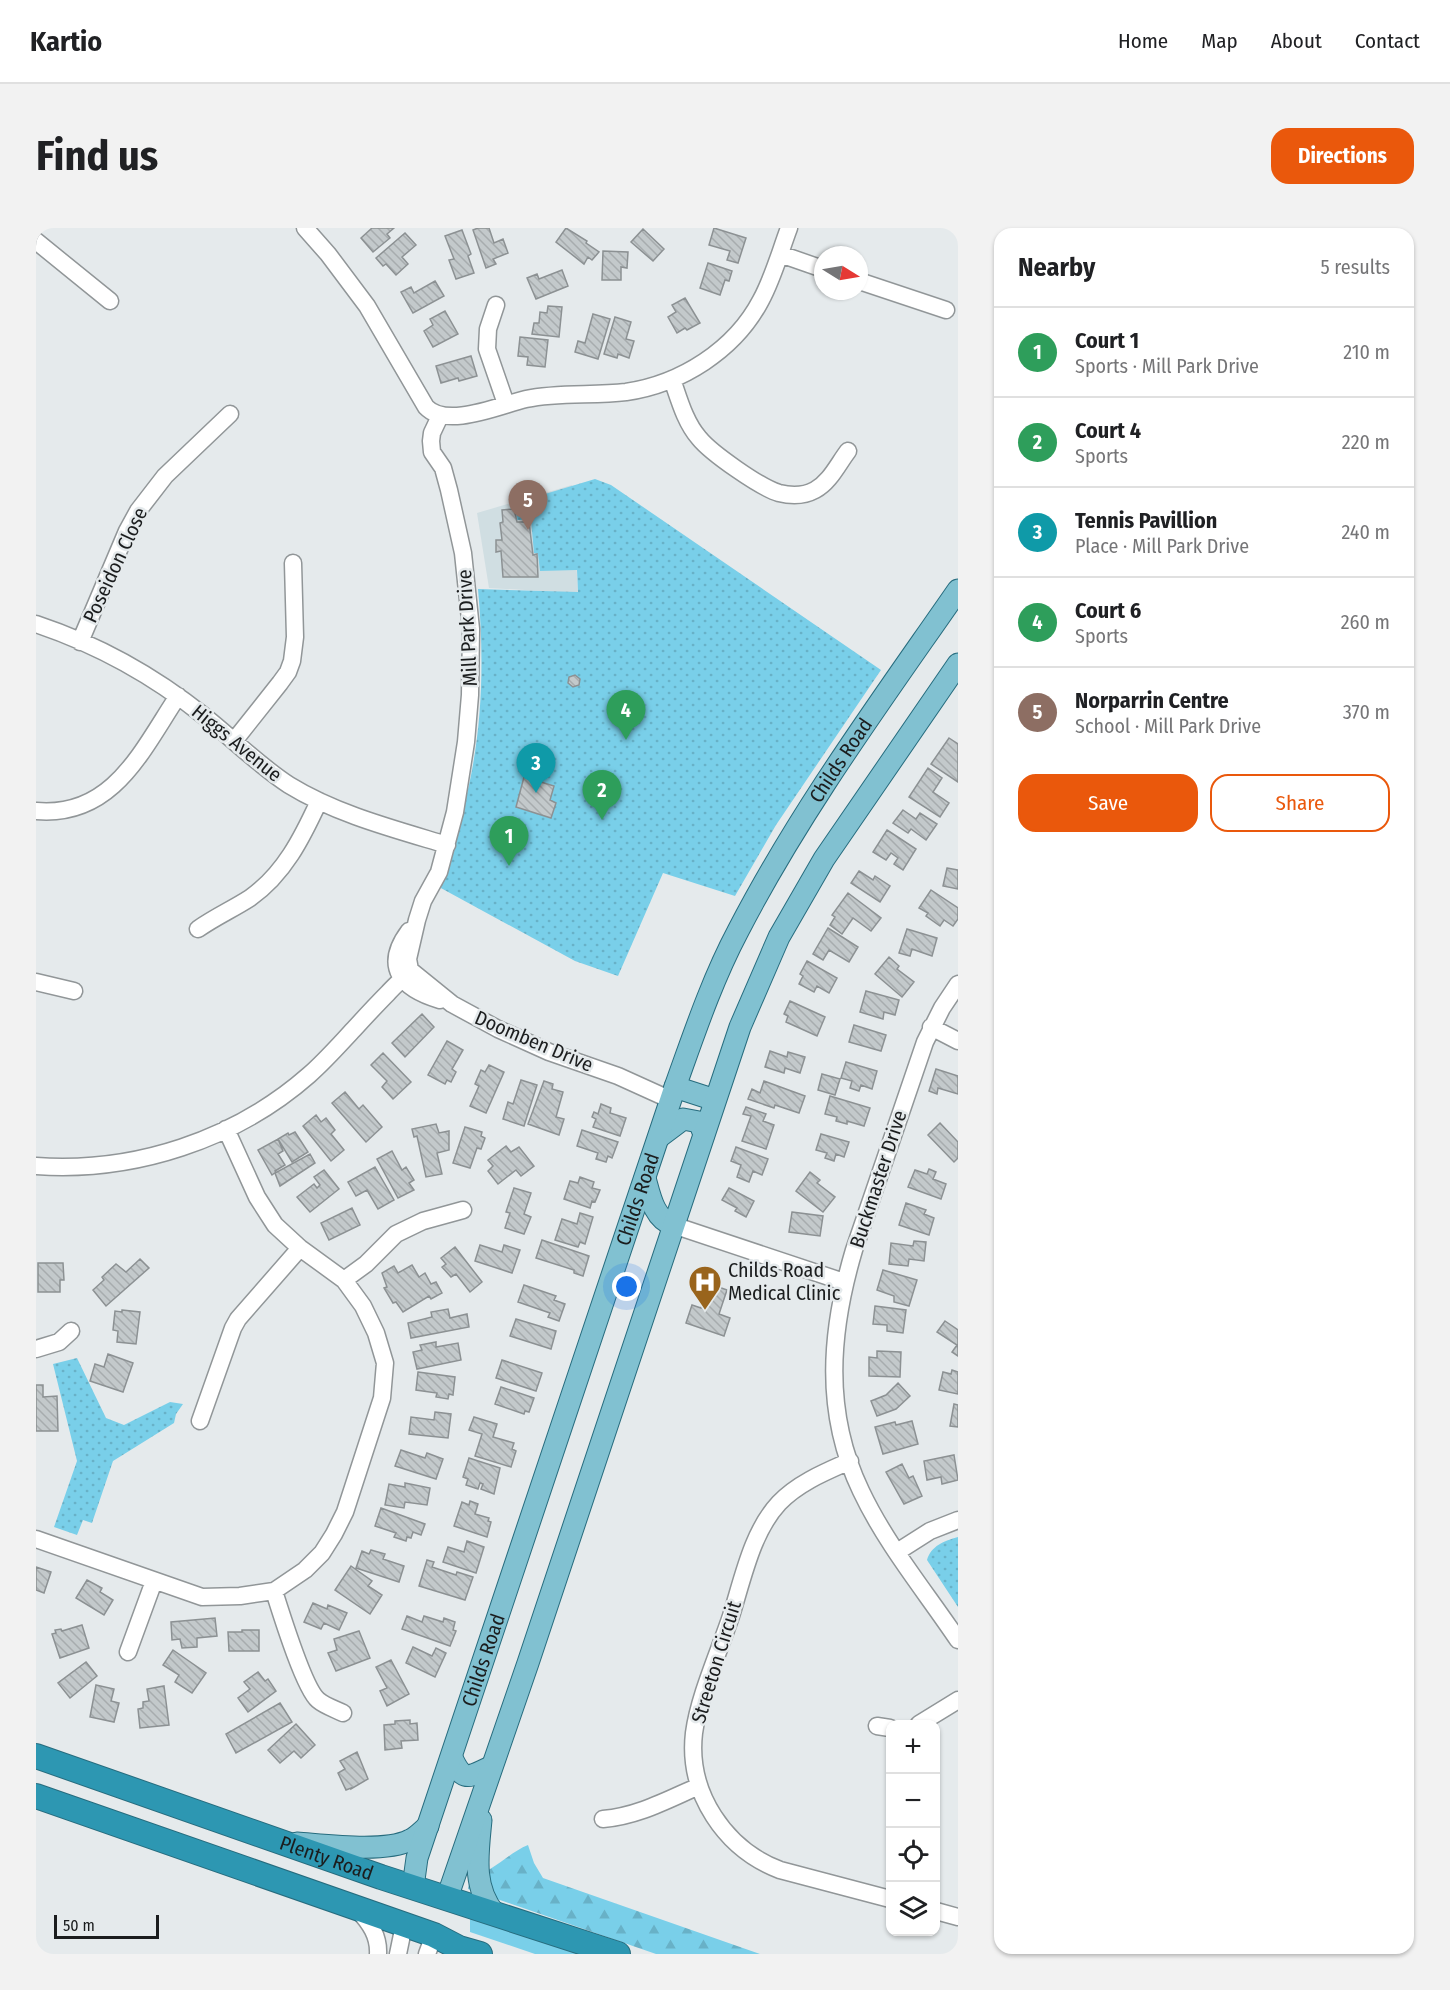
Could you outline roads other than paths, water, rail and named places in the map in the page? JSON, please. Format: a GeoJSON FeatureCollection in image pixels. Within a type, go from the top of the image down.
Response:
{"type":"FeatureCollection","features":[{"type":"Feature","properties":{"kind":"highway","name":"Plenty Road"},"geometry":{"type":"LineString","coordinates":[[36,1756],[413,1887],[618,1954]]}},
{"type":"Feature","properties":{"kind":"highway","name":"Plenty Road"},"geometry":{"type":"LineString","coordinates":[[36,1796],[404,1925],[431,1945],[459,1948],[480,1954]]}},
{"type":"Feature","properties":{"kind":"highway","name":"Childs Road"},"geometry":{"type":"LineString","coordinates":[[404,1925],[413,1887]]}},
{"type":"Feature","properties":{"kind":"highway"},"geometry":{"type":"LineString","coordinates":[[431,1945],[447,1898]]}},
{"type":"Feature","properties":{"kind":"main road","name":"Childs Road"},"geometry":{"type":"LineString","coordinates":[[413,1887],[417,1858],[658,1137],[704,1007],[736,933],[785,845],[958,590]]}},
{"type":"Feature","properties":{"kind":"main road"},"geometry":{"type":"LineString","coordinates":[[447,1898],[528,1663],[740,1027],[779,937],[824,859],[958,664]]}},
{"type":"Feature","properties":{"kind":"main road"},"geometry":{"type":"LineString","coordinates":[[673,1093],[713,1107]]}},
{"type":"Feature","properties":{"kind":"main road"},"geometry":{"type":"LineString","coordinates":[[658,1137],[683,1119],[699,1122],[704,1134]]}},
{"type":"Feature","properties":{"kind":"main road"},"geometry":{"type":"LineString","coordinates":[[645,1178],[654,1207],[664,1220],[674,1225]]}},
{"type":"Feature","properties":{"kind":"main road"},"geometry":{"type":"LineString","coordinates":[[452,1758],[458,1772],[464,1775],[471,1775],[491,1767]]}},
{"type":"Feature","properties":{"kind":"main road"},"geometry":{"type":"LineString","coordinates":[[484,1789],[478,1855],[480,1890],[485,1902],[494,1913]]}},
{"type":"Feature","properties":{"kind":"main road"},"geometry":{"type":"LineString","coordinates":[[281,1842],[362,1847],[399,1844],[411,1840],[428,1826]]}},
{"type":"Feature","properties":{"kind":"street"},"geometry":{"type":"LineString","coordinates":[[305,228],[328,254],[367,306],[409,380],[439,423],[454,417],[547,395],[624,392],[650,387],[672,379],[704,362],[739,332],[761,301],[789,228]]}},
{"type":"Feature","properties":{"kind":"street"},"geometry":{"type":"LineString","coordinates":[[36,241],[110,301]]}},
{"type":"Feature","properties":{"kind":"street"},"geometry":{"type":"LineString","coordinates":[[780,254],[814,266]]}},
{"type":"Feature","properties":{"kind":"street"},"geometry":{"type":"LineString","coordinates":[[868,284],[946,310]]}},
{"type":"Feature","properties":{"kind":"street"},"geometry":{"type":"LineString","coordinates":[[496,305],[488,329],[488,349],[506,404]]}},
{"type":"Feature","properties":{"kind":"street"},"geometry":{"type":"LineString","coordinates":[[672,379],[690,424],[698,437],[716,453],[769,489],[794,495],[816,489],[830,477],[848,451]]}},
{"type":"Feature","properties":{"kind":"street","name":"Poseidon Close"},"geometry":{"type":"LineString","coordinates":[[80,642],[127,531],[138,511],[165,476],[230,414]]}},
{"type":"Feature","properties":{"kind":"street","name":"Mill Park Drive"},"geometry":{"type":"LineString","coordinates":[[404,974],[417,920],[423,901],[439,872],[442,843],[455,812],[468,720],[472,661],[463,553],[442,468],[432,452],[431,441],[439,423]]}},
{"type":"Feature","properties":{"kind":"street"},"geometry":{"type":"LineString","coordinates":[[234,741],[288,672],[292,661],[296,637],[293,563]]}},
{"type":"Feature","properties":{"kind":"street","name":"Higgs Avenue"},"geometry":{"type":"LineString","coordinates":[[36,624],[80,642],[145,674],[178,696],[287,783],[319,801],[350,814],[442,843]]}},
{"type":"Feature","properties":{"kind":"street"},"geometry":{"type":"LineString","coordinates":[[36,811],[81,806],[108,792],[131,767],[178,696]]}},
{"type":"Feature","properties":{"kind":"street"},"geometry":{"type":"LineString","coordinates":[[198,929],[251,897],[276,873],[302,839],[319,801]]}},
{"type":"Feature","properties":{"kind":"street"},"geometry":{"type":"LineString","coordinates":[[36,1166],[85,1166],[160,1154],[197,1142],[254,1116],[294,1087],[331,1055],[354,1029],[377,990],[392,973],[404,974]]}},
{"type":"Feature","properties":{"kind":"street","name":"Doomben Drive"},"geometry":{"type":"LineString","coordinates":[[404,974],[452,1004],[526,1042],[618,1076],[673,1093]]}},
{"type":"Feature","properties":{"kind":"street"},"geometry":{"type":"LineString","coordinates":[[36,982],[74,991]]}},
{"type":"Feature","properties":{"kind":"street","name":"Buckmaster Drive"},"geometry":{"type":"LineString","coordinates":[[958,984],[931,1027],[916,1064],[844,1282],[836,1328],[834,1376],[835,1401],[849,1461],[860,1489],[876,1520],[958,1640]]}},
{"type":"Feature","properties":{"kind":"street"},"geometry":{"type":"LineString","coordinates":[[931,1027],[958,1041]]}},
{"type":"Feature","properties":{"kind":"street"},"geometry":{"type":"LineString","coordinates":[[36,1539],[202,1597],[240,1596],[274,1592],[305,1570],[322,1553],[345,1512],[382,1398],[385,1363],[376,1333],[363,1306],[344,1280],[300,1248],[275,1224],[257,1197],[226,1129]]}},
{"type":"Feature","properties":{"kind":"street"},"geometry":{"type":"LineString","coordinates":[[344,1280],[366,1264],[396,1234],[423,1221],[463,1210]]}},
{"type":"Feature","properties":{"kind":"street"},"geometry":{"type":"LineString","coordinates":[[674,1225],[844,1282]]}},
{"type":"Feature","properties":{"kind":"street"},"geometry":{"type":"LineString","coordinates":[[200,1421],[232,1328],[300,1248]]}},
{"type":"Feature","properties":{"kind":"street"},"geometry":{"type":"LineString","coordinates":[[36,1349],[59,1342],[71,1331]]}},
{"type":"Feature","properties":{"kind":"street","name":"Streeton Circuit"},"geometry":{"type":"LineString","coordinates":[[849,1461],[810,1479],[794,1490],[780,1503],[761,1530],[697,1718],[693,1754],[699,1786],[717,1822],[728,1835],[755,1858],[790,1873],[886,1898]]}},
{"type":"Feature","properties":{"kind":"street"},"geometry":{"type":"LineString","coordinates":[[897,1552],[930,1531],[958,1520]]}},
{"type":"Feature","properties":{"kind":"street"},"geometry":{"type":"LineString","coordinates":[[128,1652],[154,1581]]}},
{"type":"Feature","properties":{"kind":"street"},"geometry":{"type":"LineString","coordinates":[[274,1592],[303,1673],[314,1695],[319,1701],[343,1713]]}},
{"type":"Feature","properties":{"kind":"street"},"geometry":{"type":"LineString","coordinates":[[927,1720],[958,1700]]}},
{"type":"Feature","properties":{"kind":"street"},"geometry":{"type":"LineString","coordinates":[[603,1819],[638,1813],[699,1786]]}},
{"type":"Feature","properties":{"kind":"street"},"geometry":{"type":"LineString","coordinates":[[357,1909],[372,1928],[377,1939],[378,1954]]}},
{"type":"Feature","properties":{"kind":"street"},"geometry":{"type":"LineString","coordinates":[[940,1912],[958,1917]]}},
{"type":"Feature","properties":{"kind":"street"},"geometry":{"type":"LineString","coordinates":[[398,1954],[404,1925]]}},
{"type":"Feature","properties":{"kind":"place","name":"Norparrin Centre"},"geometry":{"type":"Point","coordinates":[528,530]}},
{"type":"Feature","properties":{"kind":"place","name":"Court 6"},"geometry":{"type":"Point","coordinates":[626,740]}},
{"type":"Feature","properties":{"kind":"place","name":"Tennis Pavillion"},"geometry":{"type":"Point","coordinates":[536,793]}},
{"type":"Feature","properties":{"kind":"place","name":"Court 4"},"geometry":{"type":"Point","coordinates":[602,820]}},
{"type":"Feature","properties":{"kind":"place","name":"Court 1"},"geometry":{"type":"Point","coordinates":[509,866]}},
{"type":"Feature","properties":{"kind":"place","name":"Childs Road Medical Clinic"},"geometry":{"type":"Point","coordinates":[705,1311]}}]}
